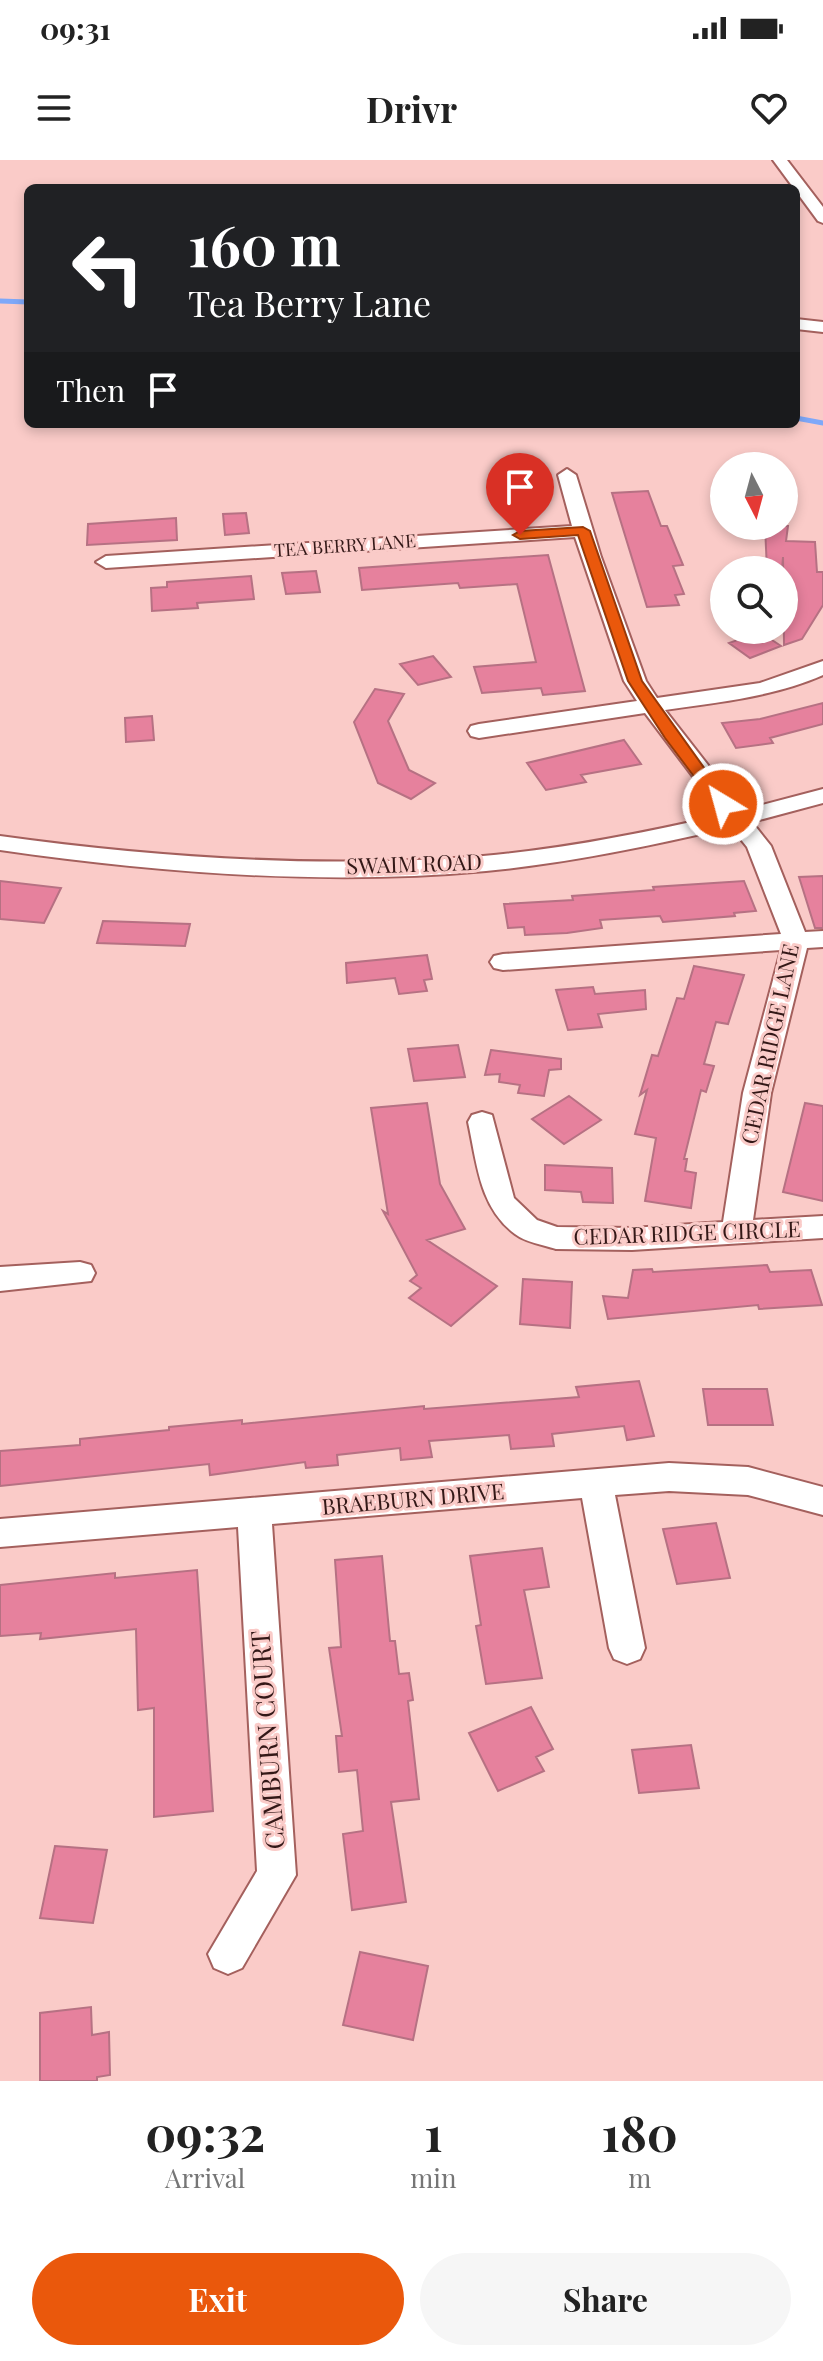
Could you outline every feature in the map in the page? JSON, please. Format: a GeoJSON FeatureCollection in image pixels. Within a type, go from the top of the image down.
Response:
{"type":"FeatureCollection","features":[{"type":"Feature","properties":{"kind":"street"},"geometry":{"type":"LineString","coordinates":[[780,160],[798,184]]}},
{"type":"Feature","properties":{"kind":"street"},"geometry":{"type":"LineString","coordinates":[[800,187],[823,218]]}},
{"type":"Feature","properties":{"kind":"street"},"geometry":{"type":"LineString","coordinates":[[800,324],[823,327]]}},
{"type":"Feature","properties":{"kind":"street","name":"CEDAR RIDGE LANE"},"geometry":{"type":"LineString","coordinates":[[567,475],[635,681],[737,821],[759,846],[796,941],[757,1093],[736,1233]]}},
{"type":"Feature","properties":{"kind":"street","name":"TEA BERRY LANE"},"geometry":{"type":"LineString","coordinates":[[106,562],[583,531]]}},
{"type":"Feature","properties":{"kind":"street"},"geometry":{"type":"LineString","coordinates":[[479,731],[762,689],[823,667]]}},
{"type":"Feature","properties":{"kind":"street","name":"SWAIM ROAD"},"geometry":{"type":"LineString","coordinates":[[0,843],[183,864],[320,867],[474,864],[594,848],[737,821],[823,796]]}},
{"type":"Feature","properties":{"kind":"street"},"geometry":{"type":"LineString","coordinates":[[503,962],[823,939]]}},
{"type":"Feature","properties":{"kind":"street","name":"CEDAR RIDGE CIRCLE"},"geometry":{"type":"LineString","coordinates":[[482,1122],[501,1202],[527,1228],[556,1238],[632,1239],[823,1227]]}},
{"type":"Feature","properties":{"kind":"street"},"geometry":{"type":"LineString","coordinates":[[0,1279],[80,1273]]}},
{"type":"Feature","properties":{"kind":"street","name":"BRAEBURN DRIVE"},"geometry":{"type":"LineString","coordinates":[[0,1533],[669,1477],[748,1481],[823,1501]]}},
{"type":"Feature","properties":{"kind":"street"},"geometry":{"type":"LineString","coordinates":[[596,1483],[627,1648]]}},
{"type":"Feature","properties":{"kind":"street","name":"CAMBURN COURT"},"geometry":{"type":"LineString","coordinates":[[228,1954],[277,1875],[254,1513]]}},
{"type":"Feature","properties":{"kind":"building"},"geometry":{"type":"Polygon","coordinates":[[[648,491],[661,526],[667,526],[683,565],[673,566],[684,594],[675,595],[679,605],[647,607],[612,493],[648,491]]]}},
{"type":"Feature","properties":{"kind":"building"},"geometry":{"type":"Polygon","coordinates":[[[246,513],[249,533],[225,535],[223,514],[246,513]]]}},
{"type":"Feature","properties":{"kind":"building"},"geometry":{"type":"Polygon","coordinates":[[[176,518],[177,540],[87,545],[88,524],[176,518]]]}},
{"type":"Feature","properties":{"kind":"building"},"geometry":{"type":"Polygon","coordinates":[[[766,540],[815,542],[817,572],[823,572],[823,605],[802,639],[798,640],[798,556],[766,556],[766,540]]]}},
{"type":"Feature","properties":{"kind":"building"},"geometry":{"type":"Polygon","coordinates":[[[548,555],[585,691],[543,695],[541,688],[482,693],[474,667],[536,662],[517,584],[460,588],[458,583],[362,590],[359,568],[548,555]]]}},
{"type":"Feature","properties":{"kind":"building"},"geometry":{"type":"Polygon","coordinates":[[[316,571],[320,592],[286,594],[282,573],[316,571]]]}},
{"type":"Feature","properties":{"kind":"building"},"geometry":{"type":"Polygon","coordinates":[[[251,576],[254,599],[197,603],[198,608],[152,611],[151,588],[167,587],[167,582],[251,576]]]}},
{"type":"Feature","properties":{"kind":"building"},"geometry":{"type":"Polygon","coordinates":[[[730,644],[781,646],[750,658],[730,644]]]}},
{"type":"Feature","properties":{"kind":"building"},"geometry":{"type":"Polygon","coordinates":[[[433,656],[451,677],[418,685],[400,664],[433,656]]]}},
{"type":"Feature","properties":{"kind":"building"},"geometry":{"type":"Polygon","coordinates":[[[375,689],[404,694],[388,721],[409,770],[435,783],[411,799],[378,783],[354,722],[375,689]]]}},
{"type":"Feature","properties":{"kind":"building"},"geometry":{"type":"Polygon","coordinates":[[[823,703],[823,724],[770,738],[773,743],[736,748],[722,723],[760,719],[823,703]]]}},
{"type":"Feature","properties":{"kind":"building"},"geometry":{"type":"Polygon","coordinates":[[[152,716],[154,740],[126,742],[125,718],[152,716]]]}},
{"type":"Feature","properties":{"kind":"building"},"geometry":{"type":"Polygon","coordinates":[[[624,740],[641,764],[581,775],[586,782],[546,790],[527,763],[624,740]]]}},
{"type":"Feature","properties":{"kind":"building"},"geometry":{"type":"Polygon","coordinates":[[[823,876],[823,928],[815,928],[799,877],[823,876]]]}},
{"type":"Feature","properties":{"kind":"building"},"geometry":{"type":"Polygon","coordinates":[[[0,881],[61,888],[44,923],[0,919],[0,881]]]}},
{"type":"Feature","properties":{"kind":"building"},"geometry":{"type":"Polygon","coordinates":[[[744,881],[756,911],[734,913],[735,916],[663,922],[660,916],[600,920],[602,928],[567,933],[525,935],[524,927],[508,928],[504,904],[573,900],[572,896],[654,890],[653,887],[744,881]]]}},
{"type":"Feature","properties":{"kind":"building"},"geometry":{"type":"Polygon","coordinates":[[[103,921],[190,924],[185,946],[97,943],[103,921]]]}},
{"type":"Feature","properties":{"kind":"building"},"geometry":{"type":"Polygon","coordinates":[[[427,955],[432,979],[424,980],[427,991],[399,994],[395,978],[347,983],[346,963],[427,955]]]}},
{"type":"Feature","properties":{"kind":"building"},"geometry":{"type":"Polygon","coordinates":[[[694,966],[744,975],[728,1024],[716,1022],[704,1064],[714,1066],[706,1092],[701,1090],[684,1159],[687,1159],[685,1171],[696,1173],[691,1208],[645,1201],[656,1138],[635,1134],[647,1090],[640,1095],[652,1055],[658,1056],[677,998],[684,999],[694,966]]]}},
{"type":"Feature","properties":{"kind":"building"},"geometry":{"type":"Polygon","coordinates":[[[593,987],[595,994],[645,990],[646,1009],[598,1014],[602,1027],[568,1030],[556,990],[593,987]]]}},
{"type":"Feature","properties":{"kind":"building"},"geometry":{"type":"Polygon","coordinates":[[[458,1045],[465,1077],[414,1081],[408,1049],[458,1045]]]}},
{"type":"Feature","properties":{"kind":"building"},"geometry":{"type":"Polygon","coordinates":[[[491,1050],[561,1059],[561,1069],[549,1070],[544,1096],[518,1093],[520,1085],[499,1082],[500,1074],[485,1075],[491,1050]]]}},
{"type":"Feature","properties":{"kind":"building"},"geometry":{"type":"Polygon","coordinates":[[[569,1096],[601,1120],[564,1144],[532,1119],[569,1096]]]}},
{"type":"Feature","properties":{"kind":"building"},"geometry":{"type":"Polygon","coordinates":[[[427,1103],[440,1184],[465,1229],[427,1240],[497,1286],[451,1326],[409,1298],[421,1288],[410,1281],[417,1275],[383,1211],[388,1214],[371,1108],[427,1103]]]}},
{"type":"Feature","properties":{"kind":"building"},"geometry":{"type":"Polygon","coordinates":[[[805,1103],[823,1106],[823,1201],[783,1192],[805,1103]]]}},
{"type":"Feature","properties":{"kind":"building"},"geometry":{"type":"Polygon","coordinates":[[[545,1165],[612,1168],[613,1203],[583,1202],[581,1192],[545,1190],[545,1165]]]}},
{"type":"Feature","properties":{"kind":"building"},"geometry":{"type":"Polygon","coordinates":[[[767,1265],[770,1272],[811,1270],[822,1305],[759,1309],[758,1305],[608,1319],[603,1296],[628,1298],[633,1270],[652,1269],[653,1272],[767,1265]]]}},
{"type":"Feature","properties":{"kind":"building"},"geometry":{"type":"Polygon","coordinates":[[[523,1279],[572,1282],[570,1328],[520,1324],[523,1279]]]}},
{"type":"Feature","properties":{"kind":"building"},"geometry":{"type":"Polygon","coordinates":[[[639,1381],[654,1436],[627,1440],[624,1426],[552,1434],[554,1446],[511,1449],[509,1435],[429,1441],[432,1457],[401,1460],[400,1448],[337,1455],[338,1465],[306,1468],[305,1462],[210,1475],[209,1464],[0,1486],[0,1451],[80,1445],[80,1439],[242,1420],[242,1424],[424,1406],[424,1409],[579,1397],[576,1387],[639,1381]]]}},
{"type":"Feature","properties":{"kind":"building"},"geometry":{"type":"Polygon","coordinates":[[[703,1389],[767,1389],[773,1425],[708,1425],[703,1389]]]}},
{"type":"Feature","properties":{"kind":"building"},"geometry":{"type":"Polygon","coordinates":[[[716,1523],[730,1578],[677,1584],[663,1529],[716,1523]]]}},
{"type":"Feature","properties":{"kind":"building"},"geometry":{"type":"Polygon","coordinates":[[[542,1548],[549,1587],[524,1590],[542,1678],[486,1684],[476,1626],[481,1625],[470,1556],[542,1548]]]}},
{"type":"Feature","properties":{"kind":"building"},"geometry":{"type":"Polygon","coordinates":[[[382,1556],[390,1641],[395,1641],[399,1674],[409,1673],[413,1700],[408,1701],[419,1799],[391,1802],[406,1902],[352,1910],[343,1834],[363,1831],[357,1770],[339,1772],[336,1736],[342,1736],[329,1648],[341,1647],[335,1560],[382,1556]]]}},
{"type":"Feature","properties":{"kind":"building"},"geometry":{"type":"Polygon","coordinates":[[[197,1570],[213,1811],[154,1817],[154,1708],[138,1710],[136,1629],[40,1639],[41,1633],[0,1636],[0,1585],[115,1573],[115,1578],[197,1570]]]}},
{"type":"Feature","properties":{"kind":"building"},"geometry":{"type":"Polygon","coordinates":[[[531,1707],[553,1749],[536,1757],[544,1771],[498,1791],[469,1733],[531,1707]]]}},
{"type":"Feature","properties":{"kind":"building"},"geometry":{"type":"Polygon","coordinates":[[[691,1745],[699,1788],[639,1793],[632,1750],[691,1745]]]}},
{"type":"Feature","properties":{"kind":"building"},"geometry":{"type":"Polygon","coordinates":[[[55,1846],[107,1850],[93,1923],[40,1918],[55,1846]]]}},
{"type":"Feature","properties":{"kind":"building"},"geometry":{"type":"Polygon","coordinates":[[[360,1952],[428,1966],[413,2040],[343,2025],[360,1952]]]}},
{"type":"Feature","properties":{"kind":"building"},"geometry":{"type":"Polygon","coordinates":[[[91,2007],[92,2035],[109,2032],[110,2075],[97,2077],[97,2081],[40,2081],[40,2013],[91,2007]]]}},
{"type":"Feature","properties":{"kind":"waterway"},"geometry":{"type":"LineString","coordinates":[[0,301],[24,302]]}},
{"type":"Feature","properties":{"kind":"waterway"},"geometry":{"type":"LineString","coordinates":[[800,419],[823,423]]}},
{"type":"Feature","properties":{"kind":"route"},"geometry":{"type":"LineString","coordinates":[[520,535],[583,531],[635,681],[723,804]]}}]}
